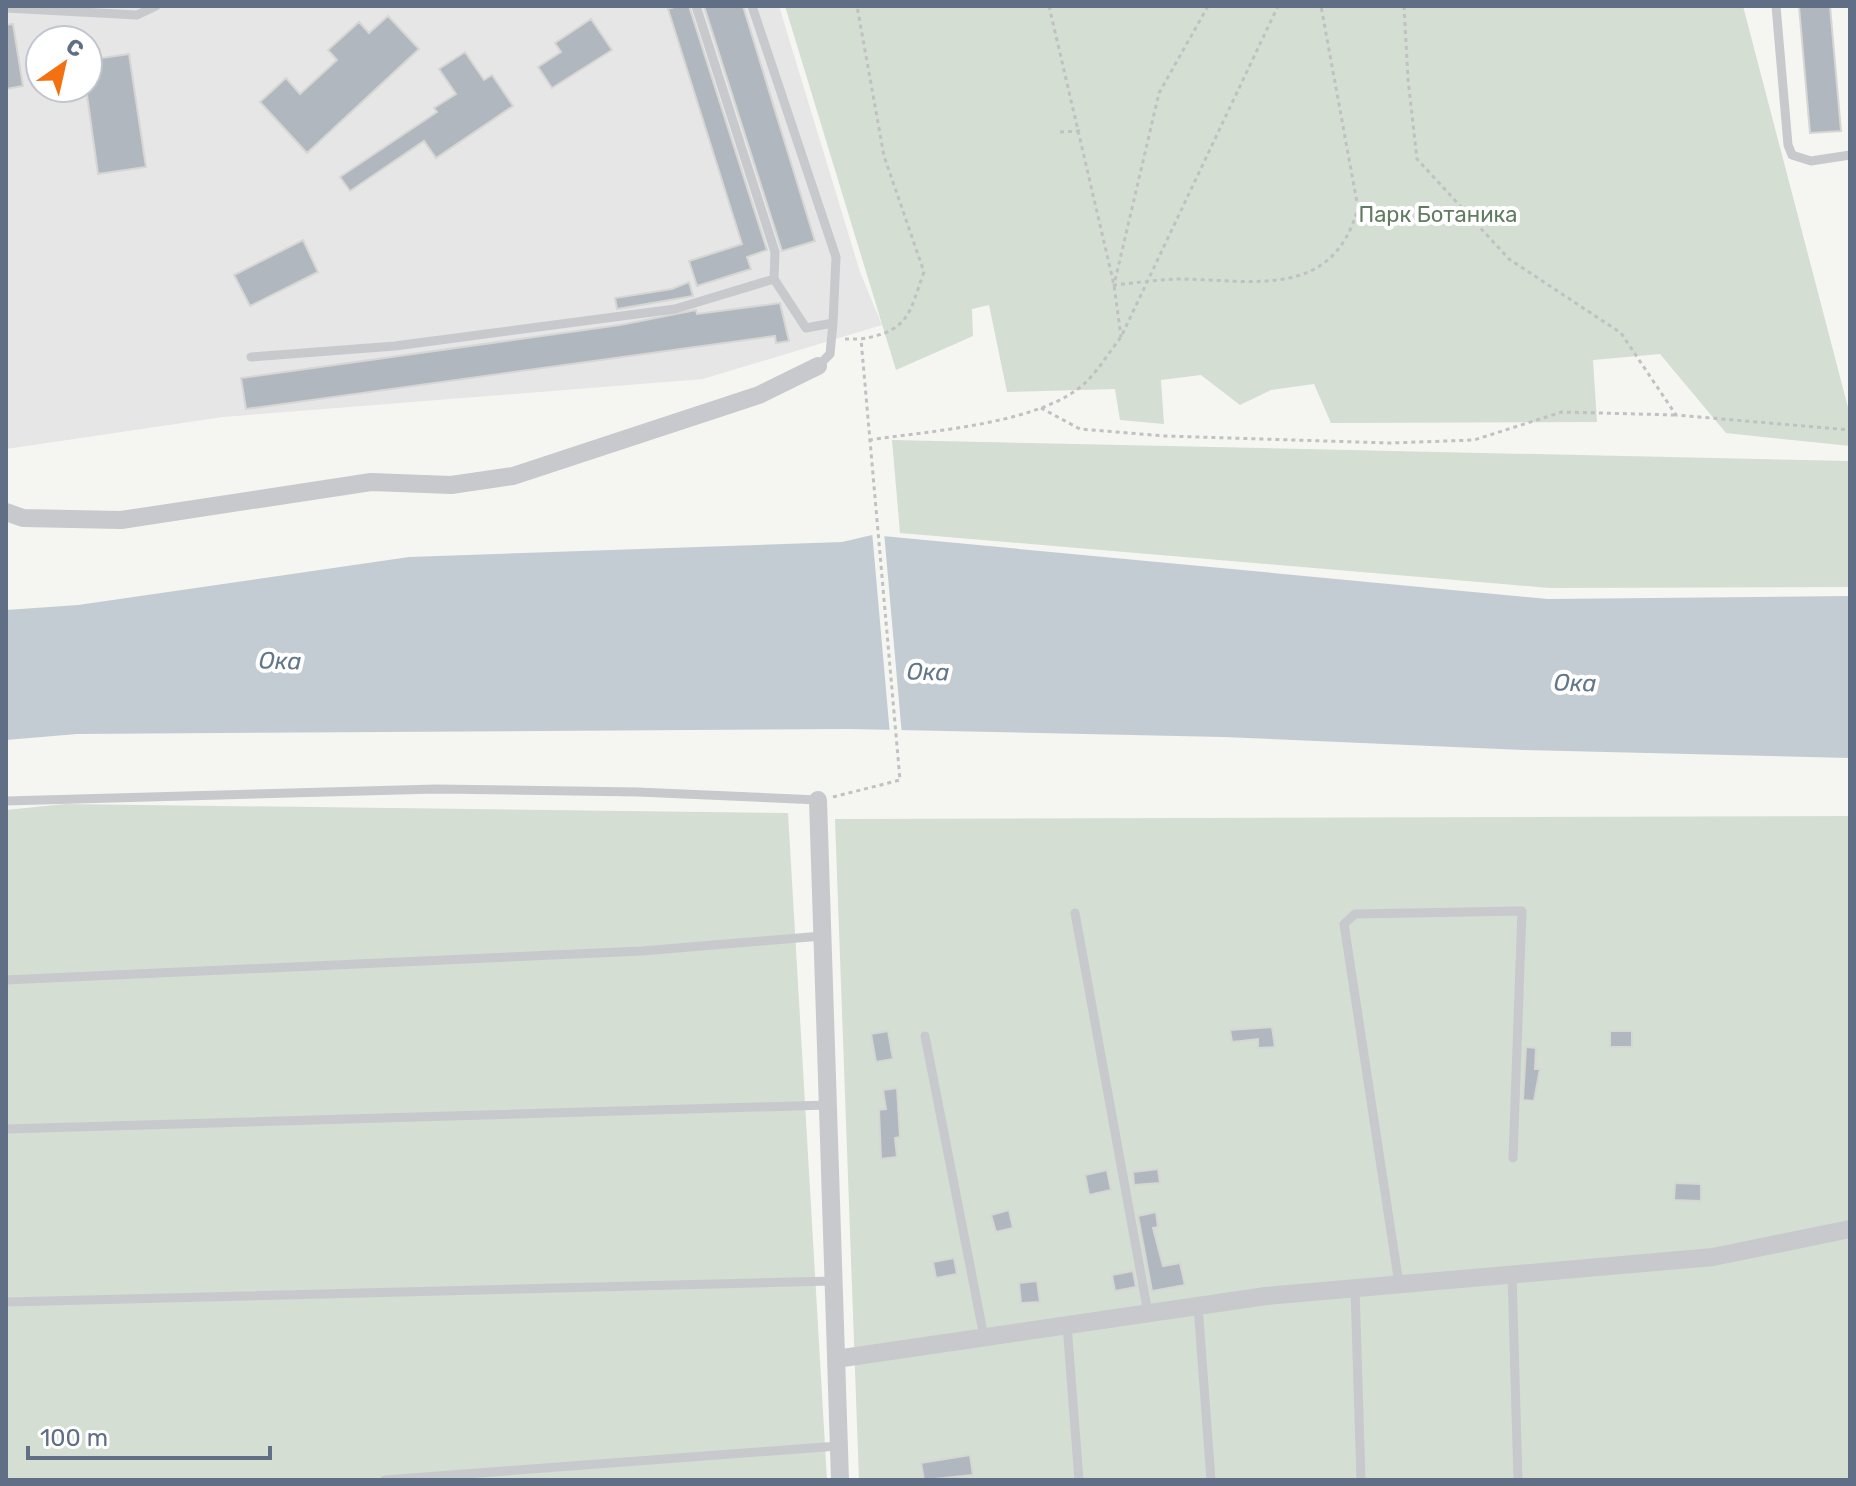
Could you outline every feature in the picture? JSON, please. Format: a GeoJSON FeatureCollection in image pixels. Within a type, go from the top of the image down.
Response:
{"type":"FeatureCollection","features":[{"type":"Feature","properties":{"kind":"street"},"geometry":{"type":"LineString","coordinates":[[6,512],[23,518],[121,520],[371,482],[451,485],[513,476],[759,395],[818,366]]}},
{"type":"Feature","properties":{"kind":"street"},"geometry":{"type":"LineString","coordinates":[[818,800],[840,1480]]}},
{"type":"Feature","properties":{"kind":"street"},"geometry":{"type":"LineString","coordinates":[[836,1359],[1198,1306],[1355,1288],[1713,1257],[1850,1229]]}},
{"type":"Feature","properties":{"kind":"lane"},"geometry":{"type":"LineString","coordinates":[[6,8],[137,15],[156,6]]}},
{"type":"Feature","properties":{"kind":"lane"},"geometry":{"type":"LineString","coordinates":[[696,6],[775,252],[774,279],[806,328],[833,323]]}},
{"type":"Feature","properties":{"kind":"lane"},"geometry":{"type":"LineString","coordinates":[[752,6],[836,257],[830,354],[818,366]]}},
{"type":"Feature","properties":{"kind":"lane"},"geometry":{"type":"LineString","coordinates":[[1776,6],[1788,145],[1792,155],[1811,161],[1850,155]]}},
{"type":"Feature","properties":{"kind":"lane"},"geometry":{"type":"LineString","coordinates":[[251,357],[395,346],[675,309],[774,279]]}},
{"type":"Feature","properties":{"kind":"lane"},"geometry":{"type":"LineString","coordinates":[[6,801],[436,789],[638,792],[818,800]]}},
{"type":"Feature","properties":{"kind":"lane"},"geometry":{"type":"LineString","coordinates":[[1399,1284],[1344,924],[1355,914],[1522,911],[1513,1158]]}},
{"type":"Feature","properties":{"kind":"lane"},"geometry":{"type":"LineString","coordinates":[[1075,913],[1148,1313]]}},
{"type":"Feature","properties":{"kind":"lane"},"geometry":{"type":"LineString","coordinates":[[6,980],[642,951],[822,936]]}},
{"type":"Feature","properties":{"kind":"lane"},"geometry":{"type":"LineString","coordinates":[[925,1036],[984,1337]]}},
{"type":"Feature","properties":{"kind":"lane"},"geometry":{"type":"LineString","coordinates":[[6,1129],[827,1105]]}},
{"type":"Feature","properties":{"kind":"lane"},"geometry":{"type":"LineString","coordinates":[[1512,1274],[1518,1480]]}},
{"type":"Feature","properties":{"kind":"lane"},"geometry":{"type":"LineString","coordinates":[[6,1302],[833,1281]]}},
{"type":"Feature","properties":{"kind":"lane"},"geometry":{"type":"LineString","coordinates":[[1355,1288],[1361,1480]]}},
{"type":"Feature","properties":{"kind":"lane"},"geometry":{"type":"LineString","coordinates":[[1198,1306],[1211,1480]]}},
{"type":"Feature","properties":{"kind":"lane"},"geometry":{"type":"LineString","coordinates":[[1067,1325],[1079,1480]]}},
{"type":"Feature","properties":{"kind":"lane"},"geometry":{"type":"LineString","coordinates":[[385,1480],[838,1446]]}},
{"type":"Feature","properties":{"kind":"path"},"geometry":{"type":"LineString","coordinates":[[831,338],[881,336],[905,322],[924,272],[884,156],[857,6]]}},
{"type":"Feature","properties":{"kind":"path"},"geometry":{"type":"LineString","coordinates":[[1049,6],[1114,285],[1121,337]]}},
{"type":"Feature","properties":{"kind":"path"},"geometry":{"type":"LineString","coordinates":[[1114,285],[1159,93],[1208,6]]}},
{"type":"Feature","properties":{"kind":"path"},"geometry":{"type":"LineString","coordinates":[[869,440],[993,422],[1041,408],[1086,383],[1121,337],[1278,6]]}},
{"type":"Feature","properties":{"kind":"path"},"geometry":{"type":"LineString","coordinates":[[1114,285],[1147,282],[1279,283],[1321,265],[1339,249],[1352,230],[1358,208],[1321,6]]}},
{"type":"Feature","properties":{"kind":"path"},"geometry":{"type":"LineString","coordinates":[[1404,6],[1417,159],[1509,259],[1621,333],[1676,415]]}},
{"type":"Feature","properties":{"kind":"path"},"geometry":{"type":"LineString","coordinates":[[1060,132],[1080,131]]}},
{"type":"Feature","properties":{"kind":"path"},"geometry":{"type":"LineString","coordinates":[[818,800],[900,780],[861,339]]}},
{"type":"Feature","properties":{"kind":"path"},"geometry":{"type":"LineString","coordinates":[[1041,408],[1080,429],[1165,436],[1391,443],[1474,440],[1562,412],[1676,415],[1850,430]]}},
{"type":"Feature","properties":{"kind":"shaded area"},"geometry":{"type":"Polygon","coordinates":[[[6,6],[779,6],[860,272],[882,325],[703,379],[223,417],[6,449],[6,6]]]}},
{"type":"Feature","properties":{"kind":"green space","name":"Парк Ботаника"},"geometry":{"type":"Polygon","coordinates":[[[785,6],[1743,6],[1850,415],[1850,446],[1726,433],[1660,354],[1593,360],[1597,422],[1331,423],[1314,384],[1271,390],[1240,405],[1201,375],[1161,380],[1164,424],[1120,420],[1115,389],[1007,392],[989,305],[972,309],[973,336],[896,370],[785,6]]]}},
{"type":"Feature","properties":{"kind":"green space"},"geometry":{"type":"Polygon","coordinates":[[[892,440],[1850,461],[1850,587],[1550,588],[900,533],[892,440]]]}},
{"type":"Feature","properties":{"kind":"green space"},"geometry":{"type":"Polygon","coordinates":[[[65,804],[788,813],[827,1480],[6,1480],[6,810],[65,804]]]}},
{"type":"Feature","properties":{"kind":"green space"},"geometry":{"type":"Polygon","coordinates":[[[1850,816],[1850,1480],[859,1480],[835,819],[1850,816]]]}},
{"type":"Feature","properties":{"kind":"water","name":"Ока"},"geometry":{"type":"Polygon","coordinates":[[[872,535],[1548,599],[1850,596],[1850,758],[1523,750],[1223,737],[850,729],[77,734],[6,740],[6,610],[78,605],[409,557],[842,542],[872,535]]]}},
{"type":"Feature","properties":{"kind":"pier"},"geometry":{"type":"Polygon","coordinates":[[[872,531],[884,532],[902,736],[890,735],[872,531]]]}},
{"type":"Feature","properties":{"kind":"building"},"geometry":{"type":"Polygon","coordinates":[[[689,6],[767,250],[747,257],[751,269],[697,286],[689,261],[742,244],[668,9],[689,6]]]}},
{"type":"Feature","properties":{"kind":"building"},"geometry":{"type":"Polygon","coordinates":[[[704,6],[743,6],[815,241],[782,251],[704,6]]]}},
{"type":"Feature","properties":{"kind":"building"},"geometry":{"type":"Polygon","coordinates":[[[1799,6],[1830,6],[1841,131],[1810,133],[1799,6]]]}},
{"type":"Feature","properties":{"kind":"building"},"geometry":{"type":"Polygon","coordinates":[[[388,16],[419,49],[307,153],[260,102],[286,78],[300,94],[337,60],[328,50],[359,22],[369,33],[388,16]]]}},
{"type":"Feature","properties":{"kind":"building"},"geometry":{"type":"Polygon","coordinates":[[[591,19],[612,50],[552,88],[538,67],[561,52],[555,43],[591,19]]]}},
{"type":"Feature","properties":{"kind":"building"},"geometry":{"type":"Polygon","coordinates":[[[13,24],[23,86],[6,89],[6,25],[13,24]]]}},
{"type":"Feature","properties":{"kind":"building"},"geometry":{"type":"Polygon","coordinates":[[[465,52],[484,80],[492,75],[513,106],[436,158],[424,141],[350,191],[340,177],[437,112],[434,108],[456,94],[439,69],[465,52]]]}},
{"type":"Feature","properties":{"kind":"building"},"geometry":{"type":"Polygon","coordinates":[[[129,54],[146,167],[98,174],[88,104],[104,104],[104,58],[129,54]]]}},
{"type":"Feature","properties":{"kind":"building"},"geometry":{"type":"Polygon","coordinates":[[[303,240],[318,272],[250,306],[234,275],[303,240]]]}},
{"type":"Feature","properties":{"kind":"building"},"geometry":{"type":"Polygon","coordinates":[[[689,282],[693,296],[617,309],[615,298],[672,289],[689,282]]]}},
{"type":"Feature","properties":{"kind":"building"},"geometry":{"type":"Polygon","coordinates":[[[780,303],[789,341],[776,343],[775,336],[246,409],[241,378],[620,325],[696,310],[697,314],[780,303]]]}},
{"type":"Feature","properties":{"kind":"building"},"geometry":{"type":"Polygon","coordinates":[[[1272,1027],[1275,1047],[1258,1048],[1258,1039],[1232,1042],[1230,1030],[1272,1027]]]}},
{"type":"Feature","properties":{"kind":"building"},"geometry":{"type":"Polygon","coordinates":[[[888,1031],[893,1059],[876,1062],[871,1034],[888,1031]]]}},
{"type":"Feature","properties":{"kind":"building"},"geometry":{"type":"Polygon","coordinates":[[[1610,1031],[1632,1031],[1632,1047],[1610,1047],[1610,1031]]]}},
{"type":"Feature","properties":{"kind":"building"},"geometry":{"type":"Polygon","coordinates":[[[1526,1047],[1536,1048],[1535,1069],[1540,1069],[1534,1101],[1523,1100],[1526,1047]]]}},
{"type":"Feature","properties":{"kind":"building"},"geometry":{"type":"Polygon","coordinates":[[[897,1088],[900,1137],[895,1138],[897,1157],[881,1159],[879,1110],[886,1109],[883,1090],[897,1088]]]}},
{"type":"Feature","properties":{"kind":"building"},"geometry":{"type":"Polygon","coordinates":[[[1158,1169],[1160,1183],[1134,1185],[1133,1172],[1158,1169]]]}},
{"type":"Feature","properties":{"kind":"building"},"geometry":{"type":"Polygon","coordinates":[[[1107,1170],[1111,1190],[1089,1195],[1085,1175],[1107,1170]]]}},
{"type":"Feature","properties":{"kind":"building"},"geometry":{"type":"Polygon","coordinates":[[[1675,1183],[1701,1184],[1701,1201],[1674,1200],[1675,1183]]]}},
{"type":"Feature","properties":{"kind":"building"},"geometry":{"type":"Polygon","coordinates":[[[1009,1210],[1013,1228],[996,1232],[991,1215],[1009,1210]]]}},
{"type":"Feature","properties":{"kind":"building"},"geometry":{"type":"Polygon","coordinates":[[[1156,1212],[1158,1227],[1153,1228],[1163,1266],[1180,1263],[1185,1285],[1152,1291],[1138,1216],[1156,1212]]]}},
{"type":"Feature","properties":{"kind":"building"},"geometry":{"type":"Polygon","coordinates":[[[954,1258],[957,1274],[936,1278],[933,1262],[954,1258]]]}},
{"type":"Feature","properties":{"kind":"building"},"geometry":{"type":"Polygon","coordinates":[[[1133,1271],[1136,1287],[1115,1291],[1112,1275],[1133,1271]]]}},
{"type":"Feature","properties":{"kind":"building"},"geometry":{"type":"Polygon","coordinates":[[[1037,1281],[1040,1302],[1021,1303],[1019,1283],[1037,1281]]]}},
{"type":"Feature","properties":{"kind":"building"},"geometry":{"type":"Polygon","coordinates":[[[970,1455],[973,1475],[924,1480],[921,1463],[970,1455]]]}}]}
